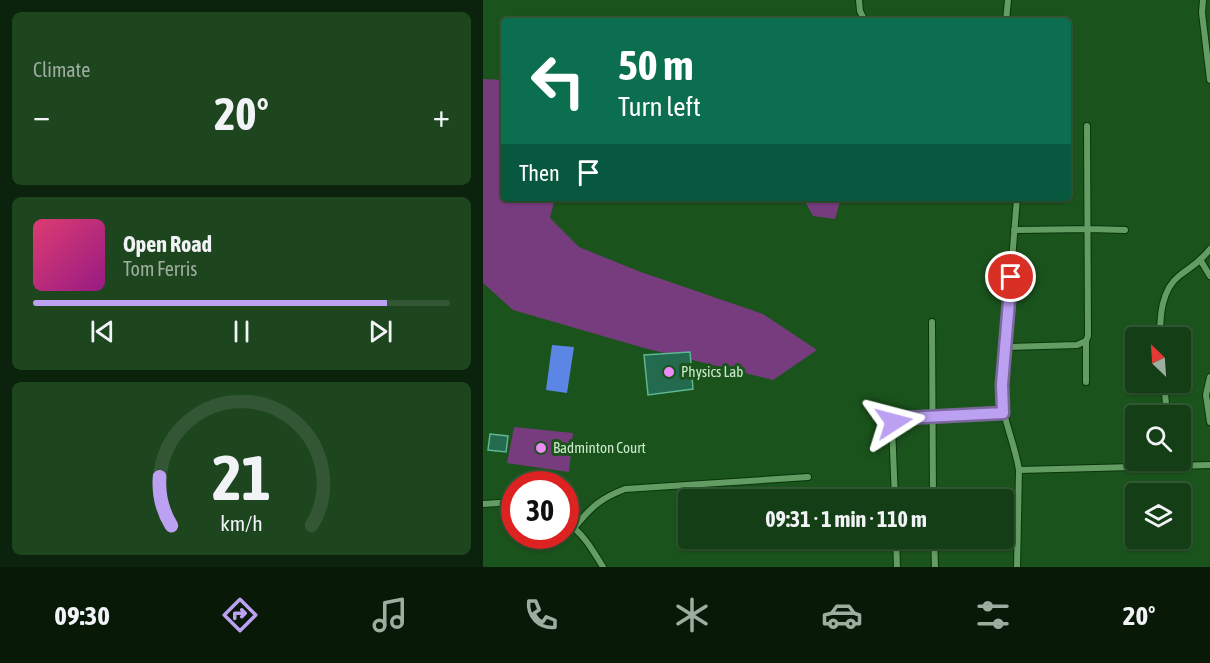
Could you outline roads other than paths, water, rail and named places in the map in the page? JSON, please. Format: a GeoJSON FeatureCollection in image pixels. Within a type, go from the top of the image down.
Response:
{"type":"FeatureCollection","features":[{"type":"Feature","properties":{"kind":"street"},"geometry":{"type":"LineString","coordinates":[[859,0],[864,18]]}},
{"type":"Feature","properties":{"kind":"street"},"geometry":{"type":"LineString","coordinates":[[1006,18],[1008,0]]}},
{"type":"Feature","properties":{"kind":"street"},"geometry":{"type":"LineString","coordinates":[[1203,0],[1202,13],[1210,80]]}},
{"type":"Feature","properties":{"kind":"street"},"geometry":{"type":"LineString","coordinates":[[1086,382],[1089,229],[1087,126]]}},
{"type":"Feature","properties":{"kind":"street"},"geometry":{"type":"LineString","coordinates":[[1017,201],[1001,397],[1003,413],[1017,456],[1019,470],[1017,567]]}},
{"type":"Feature","properties":{"kind":"street"},"geometry":{"type":"LineString","coordinates":[[1014,230],[1125,230]]}},
{"type":"Feature","properties":{"kind":"street"},"geometry":{"type":"LineString","coordinates":[[1161,327],[1162,310],[1171,284],[1178,276],[1201,261],[1210,249]]}},
{"type":"Feature","properties":{"kind":"street"},"geometry":{"type":"LineString","coordinates":[[1201,261],[1210,276]]}},
{"type":"Feature","properties":{"kind":"street"},"geometry":{"type":"LineString","coordinates":[[932,322],[933,489]]}},
{"type":"Feature","properties":{"kind":"street"},"geometry":{"type":"LineString","coordinates":[[1005,347],[1077,345],[1086,341]]}},
{"type":"Feature","properties":{"kind":"street"},"geometry":{"type":"LineString","coordinates":[[1210,377],[1206,395],[1210,422]]}},
{"type":"Feature","properties":{"kind":"street"},"geometry":{"type":"LineString","coordinates":[[894,489],[892,426],[894,422],[899,419],[1003,413]]}},
{"type":"Feature","properties":{"kind":"street"},"geometry":{"type":"LineString","coordinates":[[1019,470],[1210,465]]}},
{"type":"Feature","properties":{"kind":"street"},"geometry":{"type":"LineString","coordinates":[[579,522],[589,508],[607,496],[625,489],[808,477]]}},
{"type":"Feature","properties":{"kind":"street"},"geometry":{"type":"LineString","coordinates":[[483,504],[501,503]]}},
{"type":"Feature","properties":{"kind":"street"},"geometry":{"type":"LineString","coordinates":[[579,532],[589,543],[603,567]]}},
{"type":"Feature","properties":{"kind":"street"},"geometry":{"type":"LineString","coordinates":[[896,549],[897,567]]}},
{"type":"Feature","properties":{"kind":"street"},"geometry":{"type":"LineString","coordinates":[[935,549],[935,567]]}},
{"type":"Feature","properties":{"kind":"water"},"geometry":{"type":"Polygon","coordinates":[[[552,345],[574,347],[567,393],[546,390],[552,345]]]}},
{"type":"Feature","properties":{"kind":"place","name":"Physics Lab"},"geometry":{"type":"Point","coordinates":[669,372]}},
{"type":"Feature","properties":{"kind":"place","name":"Badminton Court"},"geometry":{"type":"Point","coordinates":[541,448]}}]}
